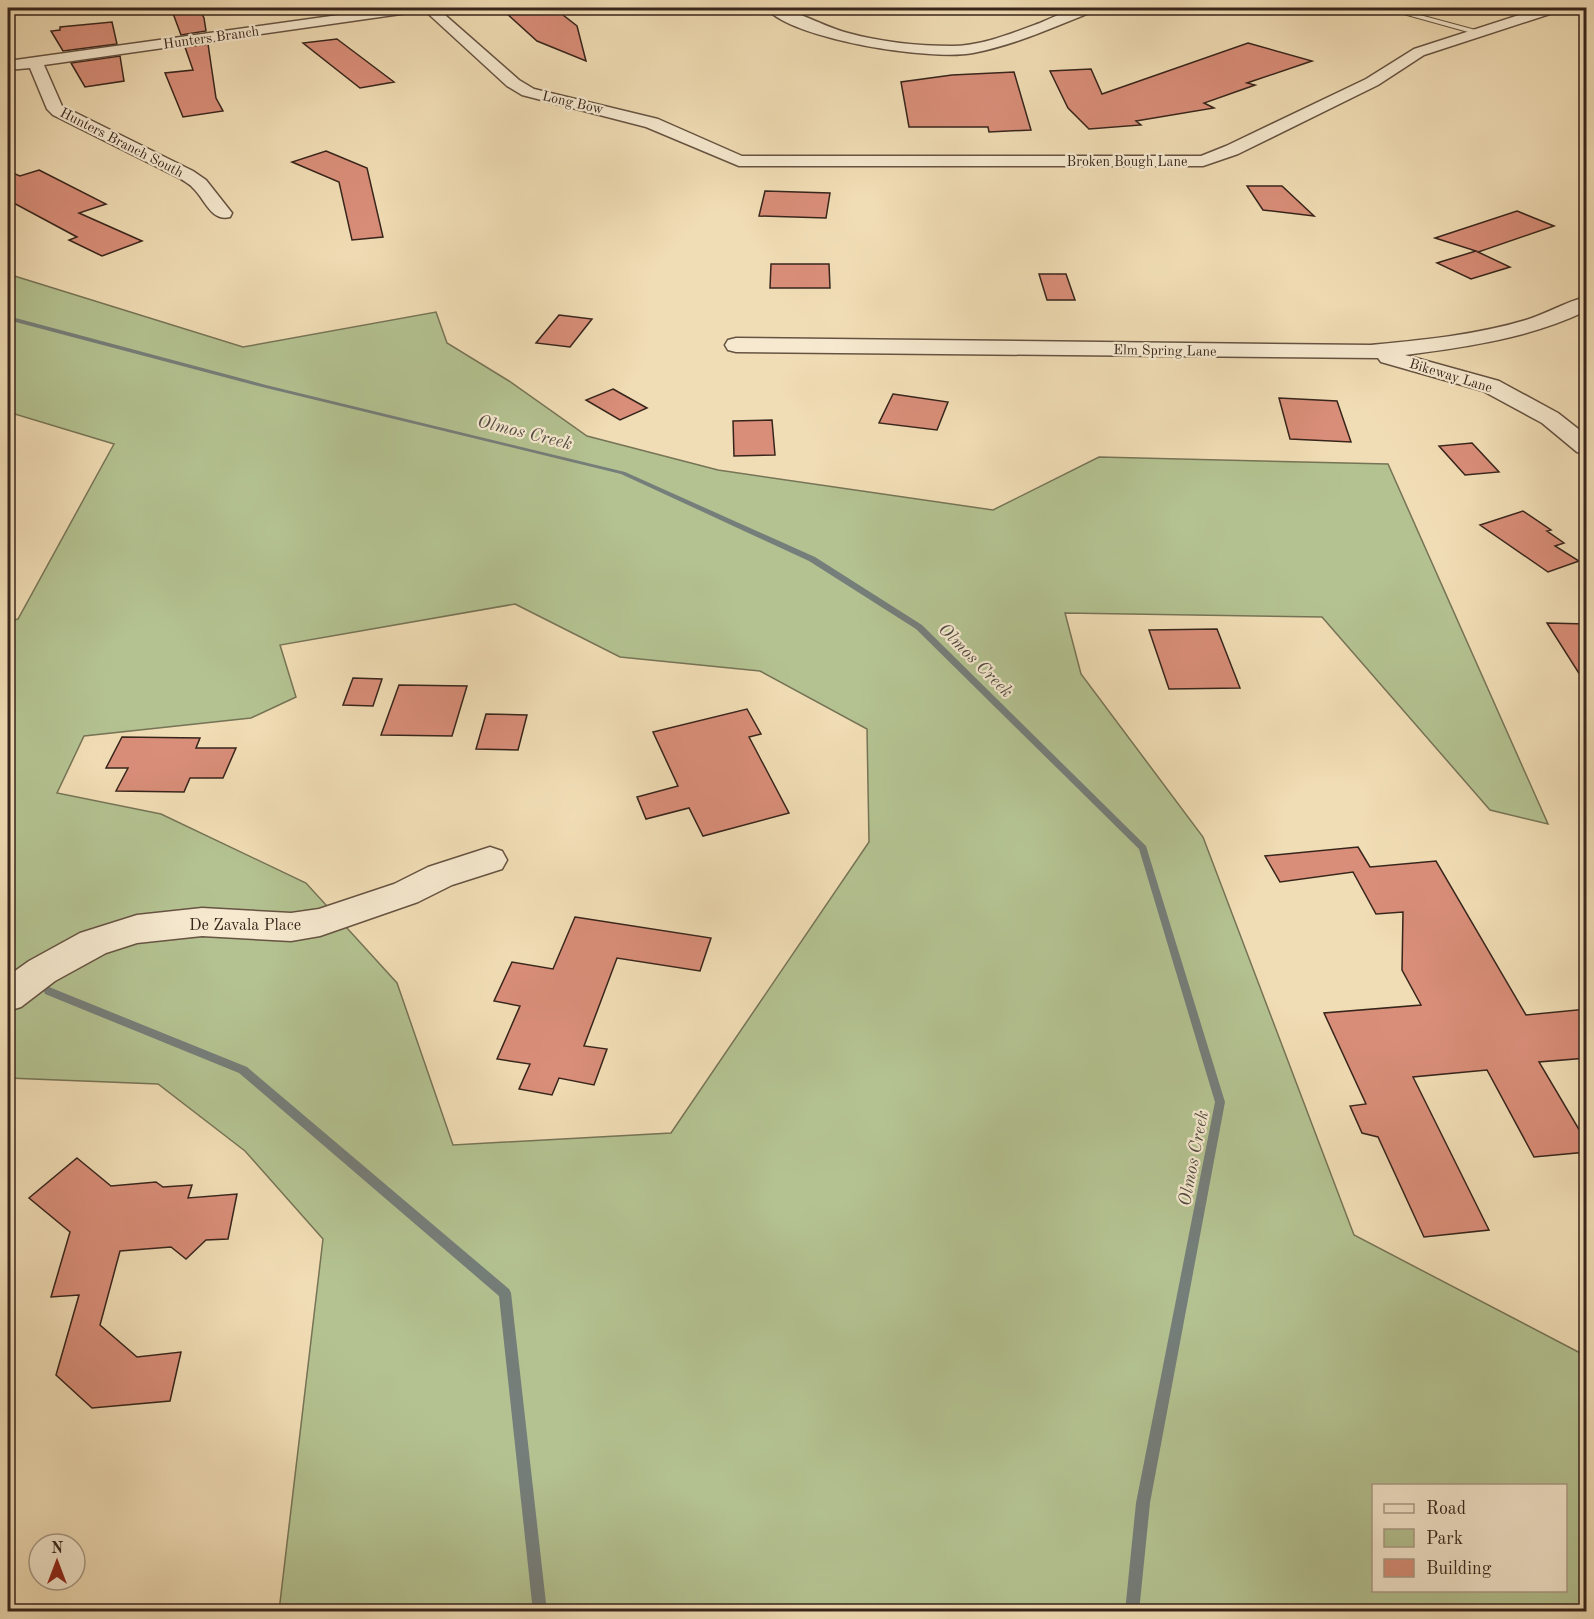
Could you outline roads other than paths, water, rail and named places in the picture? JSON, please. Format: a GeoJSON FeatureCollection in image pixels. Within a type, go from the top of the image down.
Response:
{"type":"FeatureCollection","features":[{"type":"Feature","properties":{"kind":"street","name":"Hunters Branch"},"geometry":{"type":"LineString","coordinates":[[8,66],[415,8]]}},
{"type":"Feature","properties":{"kind":"street","name":"Long Bow"},"geometry":{"type":"LineString","coordinates":[[429,8],[513,83],[528,92],[652,123],[739,160]]}},
{"type":"Feature","properties":{"kind":"street"},"geometry":{"type":"LineString","coordinates":[[773,8],[806,26],[842,38],[876,45],[940,50],[971,49],[996,42],[1089,8]]}},
{"type":"Feature","properties":{"kind":"street","name":"Broken Bough Lane"},"geometry":{"type":"LineString","coordinates":[[739,160],[1203,161],[1232,150],[1372,82],[1419,52],[1554,8]]}},
{"type":"Feature","properties":{"kind":"street","name":"Hunters Branch South"},"geometry":{"type":"LineString","coordinates":[[35,62],[55,109],[187,175],[200,184],[223,213]]}},
{"type":"Feature","properties":{"kind":"street","name":"Elm Spring Lane"},"geometry":{"type":"LineString","coordinates":[[736,345],[1371,352],[1434,345],[1513,330],[1547,320],[1587,303]]}},
{"type":"Feature","properties":{"kind":"street","name":"Bikeway Lane"},"geometry":{"type":"LineString","coordinates":[[1371,352],[1491,386],[1550,418],[1587,447]]}},
{"type":"Feature","properties":{"kind":"street","name":"De Zavala Place"},"geometry":{"type":"LineString","coordinates":[[8,996],[42,971],[93,943],[137,929],[202,922],[300,926],[320,922],[406,893],[440,876],[490,860]]}},
{"type":"Feature","properties":{"kind":"lane"},"geometry":{"type":"LineString","coordinates":[[1386,8],[1479,32]]}},
{"type":"Feature","properties":{"kind":"waterway","name":"Olmos Creek"},"geometry":{"type":"LineString","coordinates":[[8,318],[264,386],[623,473],[812,559],[919,627],[1143,848],[1220,1102],[1143,1503],[1132,1612]]}},
{"type":"Feature","properties":{"kind":"waterway"},"geometry":{"type":"LineString","coordinates":[[49,991],[243,1070],[505,1293],[540,1612]]}}]}
